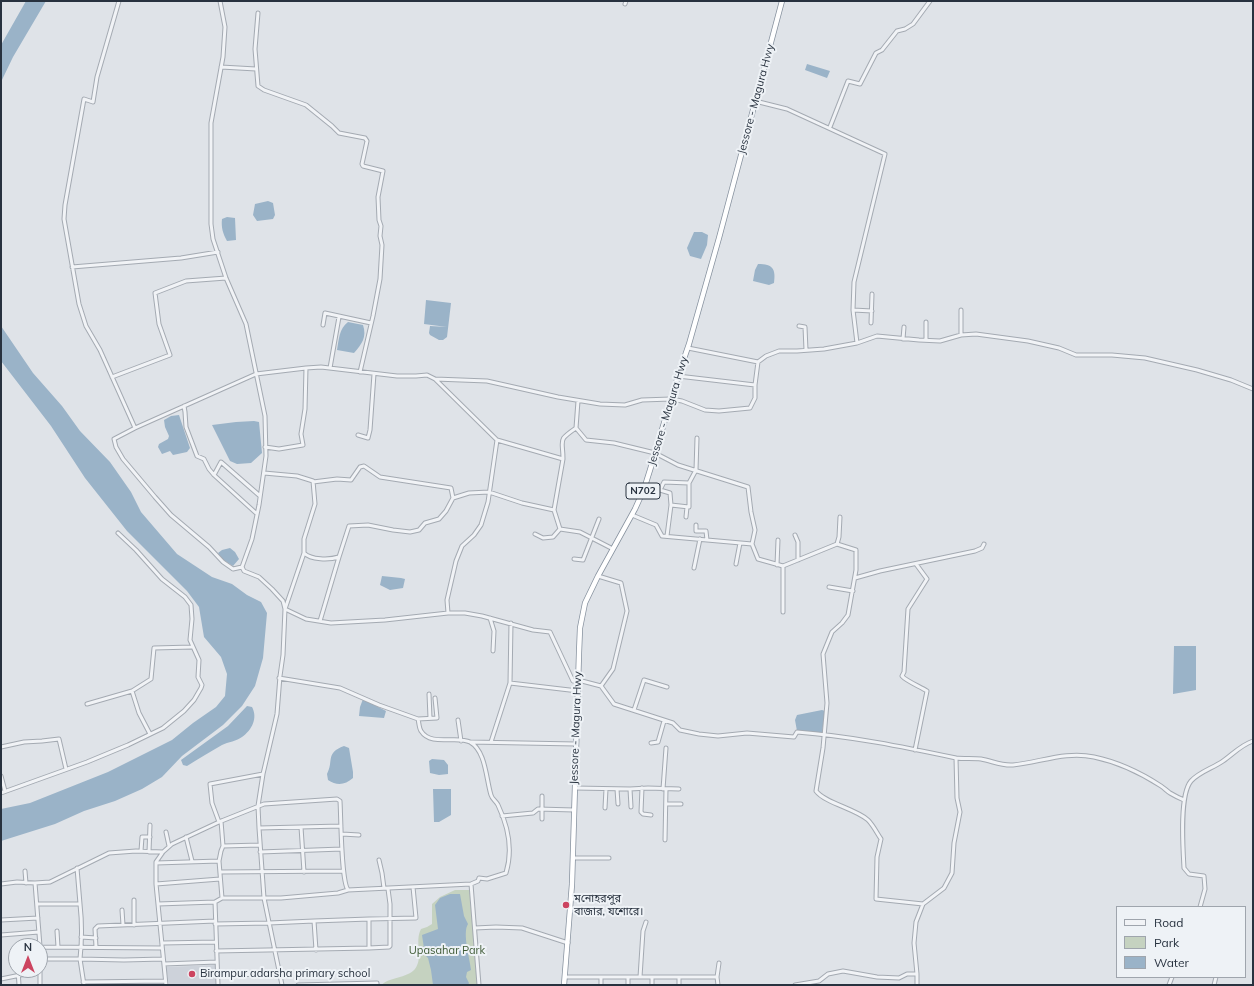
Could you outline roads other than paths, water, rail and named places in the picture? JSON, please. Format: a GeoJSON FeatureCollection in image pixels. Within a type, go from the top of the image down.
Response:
{"type":"FeatureCollection","features":[{"type":"Feature","properties":{"kind":"highway","name":"Jessore - Magura Hwy"},"geometry":{"type":"LineString","coordinates":[[564,985],[573,858],[579,640],[582,615],[587,598],[632,515],[644,489],[678,376],[688,348],[782,1]]}},
{"type":"Feature","properties":{"kind":"street"},"geometry":{"type":"LineString","coordinates":[[119,1],[97,77],[93,102],[84,99],[70,175],[64,219],[79,304],[86,326],[100,350],[135,428]]}},
{"type":"Feature","properties":{"kind":"street"},"geometry":{"type":"LineString","coordinates":[[220,1],[225,27],[221,67],[211,123],[211,224],[213,240],[226,278],[246,324],[265,416],[264,473],[258,514],[252,539],[242,567]]}},
{"type":"Feature","properties":{"kind":"street"},"geometry":{"type":"LineString","coordinates":[[830,127],[848,81],[860,84],[876,53],[882,50],[896,31],[906,29],[913,24],[930,1]]}},
{"type":"Feature","properties":{"kind":"street"},"geometry":{"type":"LineString","coordinates":[[258,13],[255,49],[258,86],[264,90],[306,105],[339,133],[365,138],[367,141],[362,164],[363,166],[383,171],[378,197],[378,220],[382,245],[380,279],[360,372]]}},
{"type":"Feature","properties":{"kind":"street"},"geometry":{"type":"LineString","coordinates":[[221,67],[256,69]]}},
{"type":"Feature","properties":{"kind":"street"},"geometry":{"type":"LineString","coordinates":[[756,101],[787,109],[830,127],[885,154],[854,282],[853,310],[857,343]]}},
{"type":"Feature","properties":{"kind":"street"},"geometry":{"type":"LineString","coordinates":[[72,267],[181,258],[218,252]]}},
{"type":"Feature","properties":{"kind":"street"},"geometry":{"type":"LineString","coordinates":[[112,377],[170,356],[159,324],[155,293],[186,281],[226,278]]}},
{"type":"Feature","properties":{"kind":"street"},"geometry":{"type":"LineString","coordinates":[[871,323],[872,294]]}},
{"type":"Feature","properties":{"kind":"street"},"geometry":{"type":"LineString","coordinates":[[853,310],[872,311]]}},
{"type":"Feature","properties":{"kind":"street"},"geometry":{"type":"LineString","coordinates":[[961,310],[961,335]]}},
{"type":"Feature","properties":{"kind":"street"},"geometry":{"type":"LineString","coordinates":[[322,325],[325,314],[371,323]]}},
{"type":"Feature","properties":{"kind":"street"},"geometry":{"type":"LineString","coordinates":[[330,368],[340,317]]}},
{"type":"Feature","properties":{"kind":"street"},"geometry":{"type":"LineString","coordinates":[[926,322],[926,340]]}},
{"type":"Feature","properties":{"kind":"street"},"geometry":{"type":"LineString","coordinates":[[798,326],[805,327],[806,350]]}},
{"type":"Feature","properties":{"kind":"street"},"geometry":{"type":"LineString","coordinates":[[903,339],[904,327]]}},
{"type":"Feature","properties":{"kind":"street"},"geometry":{"type":"LineString","coordinates":[[435,379],[487,381],[558,398],[600,404],[625,405],[642,400],[671,399],[682,401],[705,410],[719,411],[750,408],[755,398],[758,362],[766,356],[780,350],[824,349],[857,343],[877,336],[903,339],[940,340],[961,335],[976,334],[1028,340],[1076,354],[1145,358],[1197,370],[1231,380],[1253,389]]}},
{"type":"Feature","properties":{"kind":"street"},"geometry":{"type":"LineString","coordinates":[[688,348],[758,362]]}},
{"type":"Feature","properties":{"kind":"street"},"geometry":{"type":"LineString","coordinates":[[265,447],[279,449],[303,445],[301,434],[305,409],[306,368]]}},
{"type":"Feature","properties":{"kind":"street"},"geometry":{"type":"LineString","coordinates":[[242,567],[233,569],[223,562],[209,547],[171,515],[123,459],[116,447],[114,439],[135,428],[256,374],[306,368],[330,368],[374,374],[416,376],[427,375],[435,379],[497,440],[563,459]]}},
{"type":"Feature","properties":{"kind":"street"},"geometry":{"type":"LineString","coordinates":[[358,435],[368,438],[370,430],[374,374]]}},
{"type":"Feature","properties":{"kind":"street"},"geometry":{"type":"LineString","coordinates":[[678,376],[755,385]]}},
{"type":"Feature","properties":{"kind":"street"},"geometry":{"type":"LineString","coordinates":[[578,401],[576,428],[586,440],[614,443],[655,453],[678,465],[748,487],[755,530],[752,544],[758,559],[783,566],[837,544],[856,550],[855,578],[848,615],[832,632],[823,654],[827,703],[816,791],[819,795],[869,820],[881,839],[878,857],[876,899],[923,904]]}},
{"type":"Feature","properties":{"kind":"street"},"geometry":{"type":"LineString","coordinates":[[184,406],[186,427],[197,456],[204,459],[214,475],[258,514]]}},
{"type":"Feature","properties":{"kind":"street"},"geometry":{"type":"LineString","coordinates":[[560,529],[554,510],[563,459],[561,445],[564,436],[576,428]]}},
{"type":"Feature","properties":{"kind":"street"},"geometry":{"type":"LineString","coordinates":[[686,517],[687,507],[689,507],[689,483],[696,470],[697,438]]}},
{"type":"Feature","properties":{"kind":"street"},"geometry":{"type":"LineString","coordinates":[[448,613],[447,600],[456,561],[462,546],[474,535],[481,525],[488,502],[497,440]]}},
{"type":"Feature","properties":{"kind":"street"},"geometry":{"type":"LineString","coordinates":[[214,475],[221,462],[260,496]]}},
{"type":"Feature","properties":{"kind":"street"},"geometry":{"type":"LineString","coordinates":[[264,473],[297,476],[313,482],[337,479],[351,480],[360,466],[364,466],[380,477],[451,488],[454,498]]}},
{"type":"Feature","properties":{"kind":"street"},"geometry":{"type":"LineString","coordinates":[[282,985],[278,973],[264,898],[258,806],[263,774],[277,714],[279,678],[283,655],[285,609],[304,552],[304,539],[315,504],[313,482]]}},
{"type":"Feature","properties":{"kind":"street"},"geometry":{"type":"LineString","coordinates":[[667,536],[671,505],[670,493],[660,490],[664,482],[689,483]]}},
{"type":"Feature","properties":{"kind":"street"},"geometry":{"type":"LineString","coordinates":[[320,621],[349,526],[368,525],[410,532],[419,530],[425,523],[439,519],[454,498],[469,493],[489,492],[522,503],[554,510]]}},
{"type":"Feature","properties":{"kind":"street"},"geometry":{"type":"LineString","coordinates":[[671,505],[687,507]]}},
{"type":"Feature","properties":{"kind":"street"},"geometry":{"type":"LineString","coordinates":[[632,515],[656,525],[662,536],[752,544]]}},
{"type":"Feature","properties":{"kind":"street"},"geometry":{"type":"LineString","coordinates":[[837,544],[839,537],[840,517]]}},
{"type":"Feature","properties":{"kind":"street"},"geometry":{"type":"LineString","coordinates":[[574,559],[583,560],[599,519]]}},
{"type":"Feature","properties":{"kind":"street"},"geometry":{"type":"LineString","coordinates":[[696,525],[696,530],[706,531],[707,540]]}},
{"type":"Feature","properties":{"kind":"street"},"geometry":{"type":"LineString","coordinates":[[535,534],[543,538],[553,537],[560,529]]}},
{"type":"Feature","properties":{"kind":"street"},"geometry":{"type":"LineString","coordinates":[[560,529],[580,532],[613,549]]}},
{"type":"Feature","properties":{"kind":"street"},"geometry":{"type":"LineString","coordinates":[[1,776],[3,792],[128,745],[163,728],[184,711],[194,700],[201,688],[202,684],[198,677],[199,660],[190,640],[192,619],[191,605],[185,597],[162,579],[136,550],[118,533]]}},
{"type":"Feature","properties":{"kind":"street"},"geometry":{"type":"LineString","coordinates":[[795,535],[798,542],[798,560]]}},
{"type":"Feature","properties":{"kind":"street"},"geometry":{"type":"LineString","coordinates":[[694,568],[700,539]]}},
{"type":"Feature","properties":{"kind":"street"},"geometry":{"type":"LineString","coordinates":[[777,565],[778,540]]}},
{"type":"Feature","properties":{"kind":"street"},"geometry":{"type":"LineString","coordinates":[[736,564],[740,543]]}},
{"type":"Feature","properties":{"kind":"street"},"geometry":{"type":"LineString","coordinates":[[855,578],[880,570],[975,551],[982,548],[984,544]]}},
{"type":"Feature","properties":{"kind":"street"},"geometry":{"type":"LineString","coordinates":[[304,552],[306,555],[320,559],[332,559],[339,557]]}},
{"type":"Feature","properties":{"kind":"street"},"geometry":{"type":"LineString","coordinates":[[915,750],[927,691],[913,682],[904,679],[902,676],[904,672],[908,609],[927,579],[916,564]]}},
{"type":"Feature","properties":{"kind":"street"},"geometry":{"type":"LineString","coordinates":[[783,566],[783,612]]}},
{"type":"Feature","properties":{"kind":"street"},"geometry":{"type":"LineString","coordinates":[[242,567],[244,571],[259,577],[272,589],[283,601],[285,609]]}},
{"type":"Feature","properties":{"kind":"street"},"geometry":{"type":"LineString","coordinates":[[598,576],[621,583],[627,611],[613,669],[601,686]]}},
{"type":"Feature","properties":{"kind":"street"},"geometry":{"type":"LineString","coordinates":[[829,587],[853,591]]}},
{"type":"Feature","properties":{"kind":"street"},"geometry":{"type":"LineString","coordinates":[[285,609],[306,619],[331,623],[385,620],[448,613],[465,613],[511,623],[533,630],[550,632],[573,681],[578,680],[601,686],[614,704],[673,723],[680,730],[698,734],[718,736],[747,733],[785,737],[794,737],[797,732],[824,734],[956,758],[980,759],[997,764],[1012,765],[1076,754],[1095,757],[1143,775],[1163,787],[1169,793],[1184,800]]}},
{"type":"Feature","properties":{"kind":"street"},"geometry":{"type":"LineString","coordinates":[[490,618],[494,631],[493,651]]}},
{"type":"Feature","properties":{"kind":"street"},"geometry":{"type":"LineString","coordinates":[[491,742],[510,683],[511,623]]}},
{"type":"Feature","properties":{"kind":"street"},"geometry":{"type":"LineString","coordinates":[[86,704],[132,691],[151,679],[154,648],[192,647]]}},
{"type":"Feature","properties":{"kind":"street"},"geometry":{"type":"LineString","coordinates":[[279,678],[340,688],[379,705],[418,719],[437,718],[435,698]]}},
{"type":"Feature","properties":{"kind":"street"},"geometry":{"type":"LineString","coordinates":[[634,710],[644,680],[667,687]]}},
{"type":"Feature","properties":{"kind":"street"},"geometry":{"type":"LineString","coordinates":[[510,683],[578,691]]}},
{"type":"Feature","properties":{"kind":"street"},"geometry":{"type":"LineString","coordinates":[[132,691],[139,713],[150,734]]}},
{"type":"Feature","properties":{"kind":"street"},"geometry":{"type":"LineString","coordinates":[[429,694],[430,718]]}},
{"type":"Feature","properties":{"kind":"street"},"geometry":{"type":"LineString","coordinates":[[418,719],[421,731],[429,738],[442,741],[576,744]]}},
{"type":"Feature","properties":{"kind":"street"},"geometry":{"type":"LineString","coordinates":[[458,720],[461,741]]}},
{"type":"Feature","properties":{"kind":"street"},"geometry":{"type":"LineString","coordinates":[[651,743],[658,742],[664,720]]}},
{"type":"Feature","properties":{"kind":"street"},"geometry":{"type":"LineString","coordinates":[[1,747],[24,742],[58,739],[66,769]]}},
{"type":"Feature","properties":{"kind":"street"},"geometry":{"type":"LineString","coordinates":[[1200,906],[1205,888],[1204,876],[1189,874],[1184,868],[1184,800],[1186,790],[1191,782],[1222,762],[1237,750],[1253,741]]}},
{"type":"Feature","properties":{"kind":"street"},"geometry":{"type":"LineString","coordinates":[[158,904],[215,902],[222,898],[281,898],[338,893],[348,890],[471,884],[478,881],[479,878],[487,879],[506,873],[510,849],[506,828],[497,804],[491,796],[481,752],[470,742]]}},
{"type":"Feature","properties":{"kind":"street"},"geometry":{"type":"LineString","coordinates":[[665,840],[666,804],[664,789],[666,748]]}},
{"type":"Feature","properties":{"kind":"street"},"geometry":{"type":"LineString","coordinates":[[917,985],[914,943],[916,922],[923,904],[944,888],[952,872],[954,843],[960,812],[957,798],[956,758]]}},
{"type":"Feature","properties":{"kind":"street"},"geometry":{"type":"LineString","coordinates":[[222,898],[219,861],[223,846],[220,822],[212,803],[210,784],[263,774]]}},
{"type":"Feature","properties":{"kind":"street"},"geometry":{"type":"LineString","coordinates":[[575,788],[630,790],[642,788],[679,789]]}},
{"type":"Feature","properties":{"kind":"street"},"geometry":{"type":"LineString","coordinates":[[642,788],[641,812],[643,814],[652,815]]}},
{"type":"Feature","properties":{"kind":"street"},"geometry":{"type":"LineString","coordinates":[[605,808],[606,789]]}},
{"type":"Feature","properties":{"kind":"street"},"geometry":{"type":"LineString","coordinates":[[617,789],[618,804]]}},
{"type":"Feature","properties":{"kind":"street"},"geometry":{"type":"LineString","coordinates":[[630,790],[631,806]]}},
{"type":"Feature","properties":{"kind":"street"},"geometry":{"type":"LineString","coordinates":[[542,796],[542,819]]}},
{"type":"Feature","properties":{"kind":"street"},"geometry":{"type":"LineString","coordinates":[[77,868],[80,904],[80,959],[84,984],[166,983],[159,924],[156,863],[163,852],[170,846],[186,837],[258,806],[280,802],[336,799],[340,801],[343,871],[348,890]]}},
{"type":"Feature","properties":{"kind":"street"},"geometry":{"type":"LineString","coordinates":[[666,804],[681,804]]}},
{"type":"Feature","properties":{"kind":"street"},"geometry":{"type":"LineString","coordinates":[[502,816],[533,813],[538,809],[574,810]]}},
{"type":"Feature","properties":{"kind":"street"},"geometry":{"type":"LineString","coordinates":[[149,852],[150,826]]}},
{"type":"Feature","properties":{"kind":"street"},"geometry":{"type":"LineString","coordinates":[[259,828],[341,826]]}},
{"type":"Feature","properties":{"kind":"street"},"geometry":{"type":"LineString","coordinates":[[302,827],[304,872]]}},
{"type":"Feature","properties":{"kind":"street"},"geometry":{"type":"LineString","coordinates":[[166,832],[170,846]]}},
{"type":"Feature","properties":{"kind":"street"},"geometry":{"type":"LineString","coordinates":[[342,834],[359,835]]}},
{"type":"Feature","properties":{"kind":"street"},"geometry":{"type":"LineString","coordinates":[[141,851],[141,835],[150,837]]}},
{"type":"Feature","properties":{"kind":"street"},"geometry":{"type":"LineString","coordinates":[[186,837],[192,861]]}},
{"type":"Feature","properties":{"kind":"street"},"geometry":{"type":"LineString","coordinates":[[223,846],[260,845]]}},
{"type":"Feature","properties":{"kind":"street"},"geometry":{"type":"LineString","coordinates":[[260,852],[342,849]]}},
{"type":"Feature","properties":{"kind":"street"},"geometry":{"type":"LineString","coordinates":[[1,884],[50,882],[109,853],[141,851],[163,852]]}},
{"type":"Feature","properties":{"kind":"street"},"geometry":{"type":"LineString","coordinates":[[573,858],[609,858]]}},
{"type":"Feature","properties":{"kind":"street"},"geometry":{"type":"LineString","coordinates":[[379,860],[384,888]]}},
{"type":"Feature","properties":{"kind":"street"},"geometry":{"type":"LineString","coordinates":[[156,863],[219,861]]}},
{"type":"Feature","properties":{"kind":"street"},"geometry":{"type":"LineString","coordinates":[[25,871],[26,883]]}},
{"type":"Feature","properties":{"kind":"street"},"geometry":{"type":"LineString","coordinates":[[220,872],[343,871]]}},
{"type":"Feature","properties":{"kind":"street"},"geometry":{"type":"LineString","coordinates":[[156,884],[220,879]]}},
{"type":"Feature","properties":{"kind":"street"},"geometry":{"type":"LineString","coordinates":[[35,883],[39,938]]}},
{"type":"Feature","properties":{"kind":"street"},"geometry":{"type":"LineString","coordinates":[[471,884],[479,985]]}},
{"type":"Feature","properties":{"kind":"street"},"geometry":{"type":"LineString","coordinates":[[96,947],[95,929],[98,926],[215,922],[269,923],[416,918],[413,887]]}},
{"type":"Feature","properties":{"kind":"street"},"geometry":{"type":"LineString","coordinates":[[216,952],[390,947],[390,904],[388,889]]}},
{"type":"Feature","properties":{"kind":"street"},"geometry":{"type":"LineString","coordinates":[[134,900],[134,925]]}},
{"type":"Feature","properties":{"kind":"street"},"geometry":{"type":"LineString","coordinates":[[215,902],[218,985]]}},
{"type":"Feature","properties":{"kind":"street"},"geometry":{"type":"LineString","coordinates":[[37,904],[80,904]]}},
{"type":"Feature","properties":{"kind":"street"},"geometry":{"type":"LineString","coordinates":[[122,910],[123,925]]}},
{"type":"Feature","properties":{"kind":"street"},"geometry":{"type":"LineString","coordinates":[[1,920],[38,918]]}},
{"type":"Feature","properties":{"kind":"street"},"geometry":{"type":"LineString","coordinates":[[369,919],[370,948]]}},
{"type":"Feature","properties":{"kind":"street"},"geometry":{"type":"LineString","coordinates":[[314,921],[316,950]]}},
{"type":"Feature","properties":{"kind":"street"},"geometry":{"type":"LineString","coordinates":[[640,977],[643,930],[646,922]]}},
{"type":"Feature","properties":{"kind":"street"},"geometry":{"type":"LineString","coordinates":[[475,928],[522,928],[568,943]]}},
{"type":"Feature","properties":{"kind":"street"},"geometry":{"type":"LineString","coordinates":[[57,931],[58,947]]}},
{"type":"Feature","properties":{"kind":"street"},"geometry":{"type":"LineString","coordinates":[[1,935],[39,932]]}},
{"type":"Feature","properties":{"kind":"street"},"geometry":{"type":"LineString","coordinates":[[81,937],[96,938]]}},
{"type":"Feature","properties":{"kind":"street"},"geometry":{"type":"LineString","coordinates":[[162,943],[216,942]]}},
{"type":"Feature","properties":{"kind":"street"},"geometry":{"type":"LineString","coordinates":[[48,947],[162,948]]}},
{"type":"Feature","properties":{"kind":"street"},"geometry":{"type":"LineString","coordinates":[[48,959],[163,959]]}},
{"type":"Feature","properties":{"kind":"street"},"geometry":{"type":"LineString","coordinates":[[164,964],[217,962]]}},
{"type":"Feature","properties":{"kind":"street"},"geometry":{"type":"LineString","coordinates":[[718,985],[717,977],[719,963]]}},
{"type":"Feature","properties":{"kind":"street"},"geometry":{"type":"LineString","coordinates":[[795,985],[819,981],[828,974],[843,971],[877,977],[899,978],[907,974],[917,974]]}},
{"type":"Feature","properties":{"kind":"street"},"geometry":{"type":"LineString","coordinates":[[218,976],[278,973]]}},
{"type":"Feature","properties":{"kind":"street"},"geometry":{"type":"LineString","coordinates":[[565,977],[717,977]]}},
{"type":"Feature","properties":{"kind":"street"},"geometry":{"type":"LineString","coordinates":[[601,977],[601,985]]}},
{"type":"Feature","properties":{"kind":"street"},"geometry":{"type":"LineString","coordinates":[[628,977],[628,985]]}},
{"type":"Feature","properties":{"kind":"street"},"geometry":{"type":"LineString","coordinates":[[652,977],[652,985]]}},
{"type":"Feature","properties":{"kind":"street"},"geometry":{"type":"LineString","coordinates":[[679,978],[679,985]]}},
{"type":"Feature","properties":{"kind":"street"},"geometry":{"type":"LineString","coordinates":[[298,985],[377,983],[377,985]]}},
{"type":"Feature","properties":{"kind":"water"},"geometry":{"type":"Polygon","coordinates":[[[26,1],[46,1],[13,57],[1,82],[1,45],[26,1]]]}},
{"type":"Feature","properties":{"kind":"water"},"geometry":{"type":"Polygon","coordinates":[[[807,64],[830,71],[827,78],[805,70],[807,64]]]}},
{"type":"Feature","properties":{"kind":"water"},"geometry":{"type":"Polygon","coordinates":[[[268,201],[273,203],[275,215],[273,219],[257,221],[253,215],[255,204],[268,201]]]}},
{"type":"Feature","properties":{"kind":"water"},"geometry":{"type":"Polygon","coordinates":[[[227,217],[235,218],[236,240],[227,241],[224,236],[222,219],[227,217]]]}},
{"type":"Feature","properties":{"kind":"water"},"geometry":{"type":"Polygon","coordinates":[[[694,232],[702,232],[708,235],[707,245],[701,259],[690,256],[687,248],[694,232]]]}},
{"type":"Feature","properties":{"kind":"water"},"geometry":{"type":"Polygon","coordinates":[[[758,264],[767,265],[772,268],[774,271],[774,283],[769,285],[753,281],[758,264]]]}},
{"type":"Feature","properties":{"kind":"water"},"geometry":{"type":"Polygon","coordinates":[[[426,300],[451,303],[447,337],[443,340],[439,340],[430,335],[430,326],[447,327],[424,324],[426,300]]]}},
{"type":"Feature","properties":{"kind":"water"},"geometry":{"type":"Polygon","coordinates":[[[348,322],[363,325],[364,329],[363,340],[354,353],[337,350],[341,331],[348,322]]]}},
{"type":"Feature","properties":{"kind":"water"},"geometry":{"type":"Polygon","coordinates":[[[1,326],[33,373],[62,406],[80,431],[110,462],[131,492],[141,512],[177,554],[212,577],[232,584],[247,595],[261,602],[267,613],[263,658],[255,686],[242,706],[223,725],[182,756],[162,777],[142,789],[115,801],[84,811],[55,824],[1,841],[1,809],[30,803],[108,772],[172,740],[216,707],[225,696],[227,674],[221,657],[204,637],[199,607],[187,591],[127,531],[85,478],[51,426],[1,361],[1,326]]]}},
{"type":"Feature","properties":{"kind":"water"},"geometry":{"type":"Polygon","coordinates":[[[179,415],[190,448],[187,452],[173,455],[170,451],[162,454],[158,447],[159,444],[168,439],[169,436],[164,420],[171,416],[179,415]]]}},
{"type":"Feature","properties":{"kind":"water"},"geometry":{"type":"Polygon","coordinates":[[[254,421],[259,422],[262,453],[251,463],[237,464],[230,461],[212,425],[254,421]]]}},
{"type":"Feature","properties":{"kind":"water"},"geometry":{"type":"Polygon","coordinates":[[[230,548],[235,552],[239,559],[233,566],[222,559],[218,553],[222,550],[230,548]]]}},
{"type":"Feature","properties":{"kind":"water"},"geometry":{"type":"Polygon","coordinates":[[[382,576],[405,579],[403,588],[390,590],[380,585],[382,576]]]}},
{"type":"Feature","properties":{"kind":"water"},"geometry":{"type":"Polygon","coordinates":[[[1174,646],[1196,646],[1196,690],[1173,694],[1174,646]]]}},
{"type":"Feature","properties":{"kind":"water"},"geometry":{"type":"Polygon","coordinates":[[[363,699],[386,711],[384,718],[359,716],[363,699]]]}},
{"type":"Feature","properties":{"kind":"water"},"geometry":{"type":"Polygon","coordinates":[[[247,706],[252,707],[254,711],[254,719],[253,724],[246,734],[238,740],[222,745],[187,766],[183,765],[181,760],[228,726],[247,706]]]}},
{"type":"Feature","properties":{"kind":"water"},"geometry":{"type":"Polygon","coordinates":[[[822,710],[825,711],[822,733],[797,731],[795,720],[797,715],[822,710]]]}},
{"type":"Feature","properties":{"kind":"water"},"geometry":{"type":"Polygon","coordinates":[[[344,746],[349,748],[353,778],[347,782],[338,784],[328,780],[327,774],[332,755],[344,746]]]}},
{"type":"Feature","properties":{"kind":"water"},"geometry":{"type":"Polygon","coordinates":[[[432,759],[444,760],[448,765],[448,774],[439,775],[430,773],[429,761],[432,759]]]}},
{"type":"Feature","properties":{"kind":"water"},"geometry":{"type":"Polygon","coordinates":[[[433,789],[451,789],[451,815],[439,822],[434,822],[433,789]]]}},
{"type":"Feature","properties":{"kind":"water","name":"Upasahar Park"},"geometry":{"type":"Polygon","coordinates":[[[450,894],[460,894],[464,916],[468,924],[466,928],[466,940],[471,970],[467,972],[466,977],[469,983],[468,985],[433,985],[428,958],[425,955],[422,935],[438,929],[435,905],[440,898],[450,894]]]}},
{"type":"Feature","properties":{"kind":"place","name":"ম‌ন‌োহরপুর বাজার, যশ‌োরে।"},"geometry":{"type":"Point","coordinates":[566,905]}},
{"type":"Feature","properties":{"kind":"place","name":"Birampur adarsha primary school"},"geometry":{"type":"Point","coordinates":[192,974]}}]}
